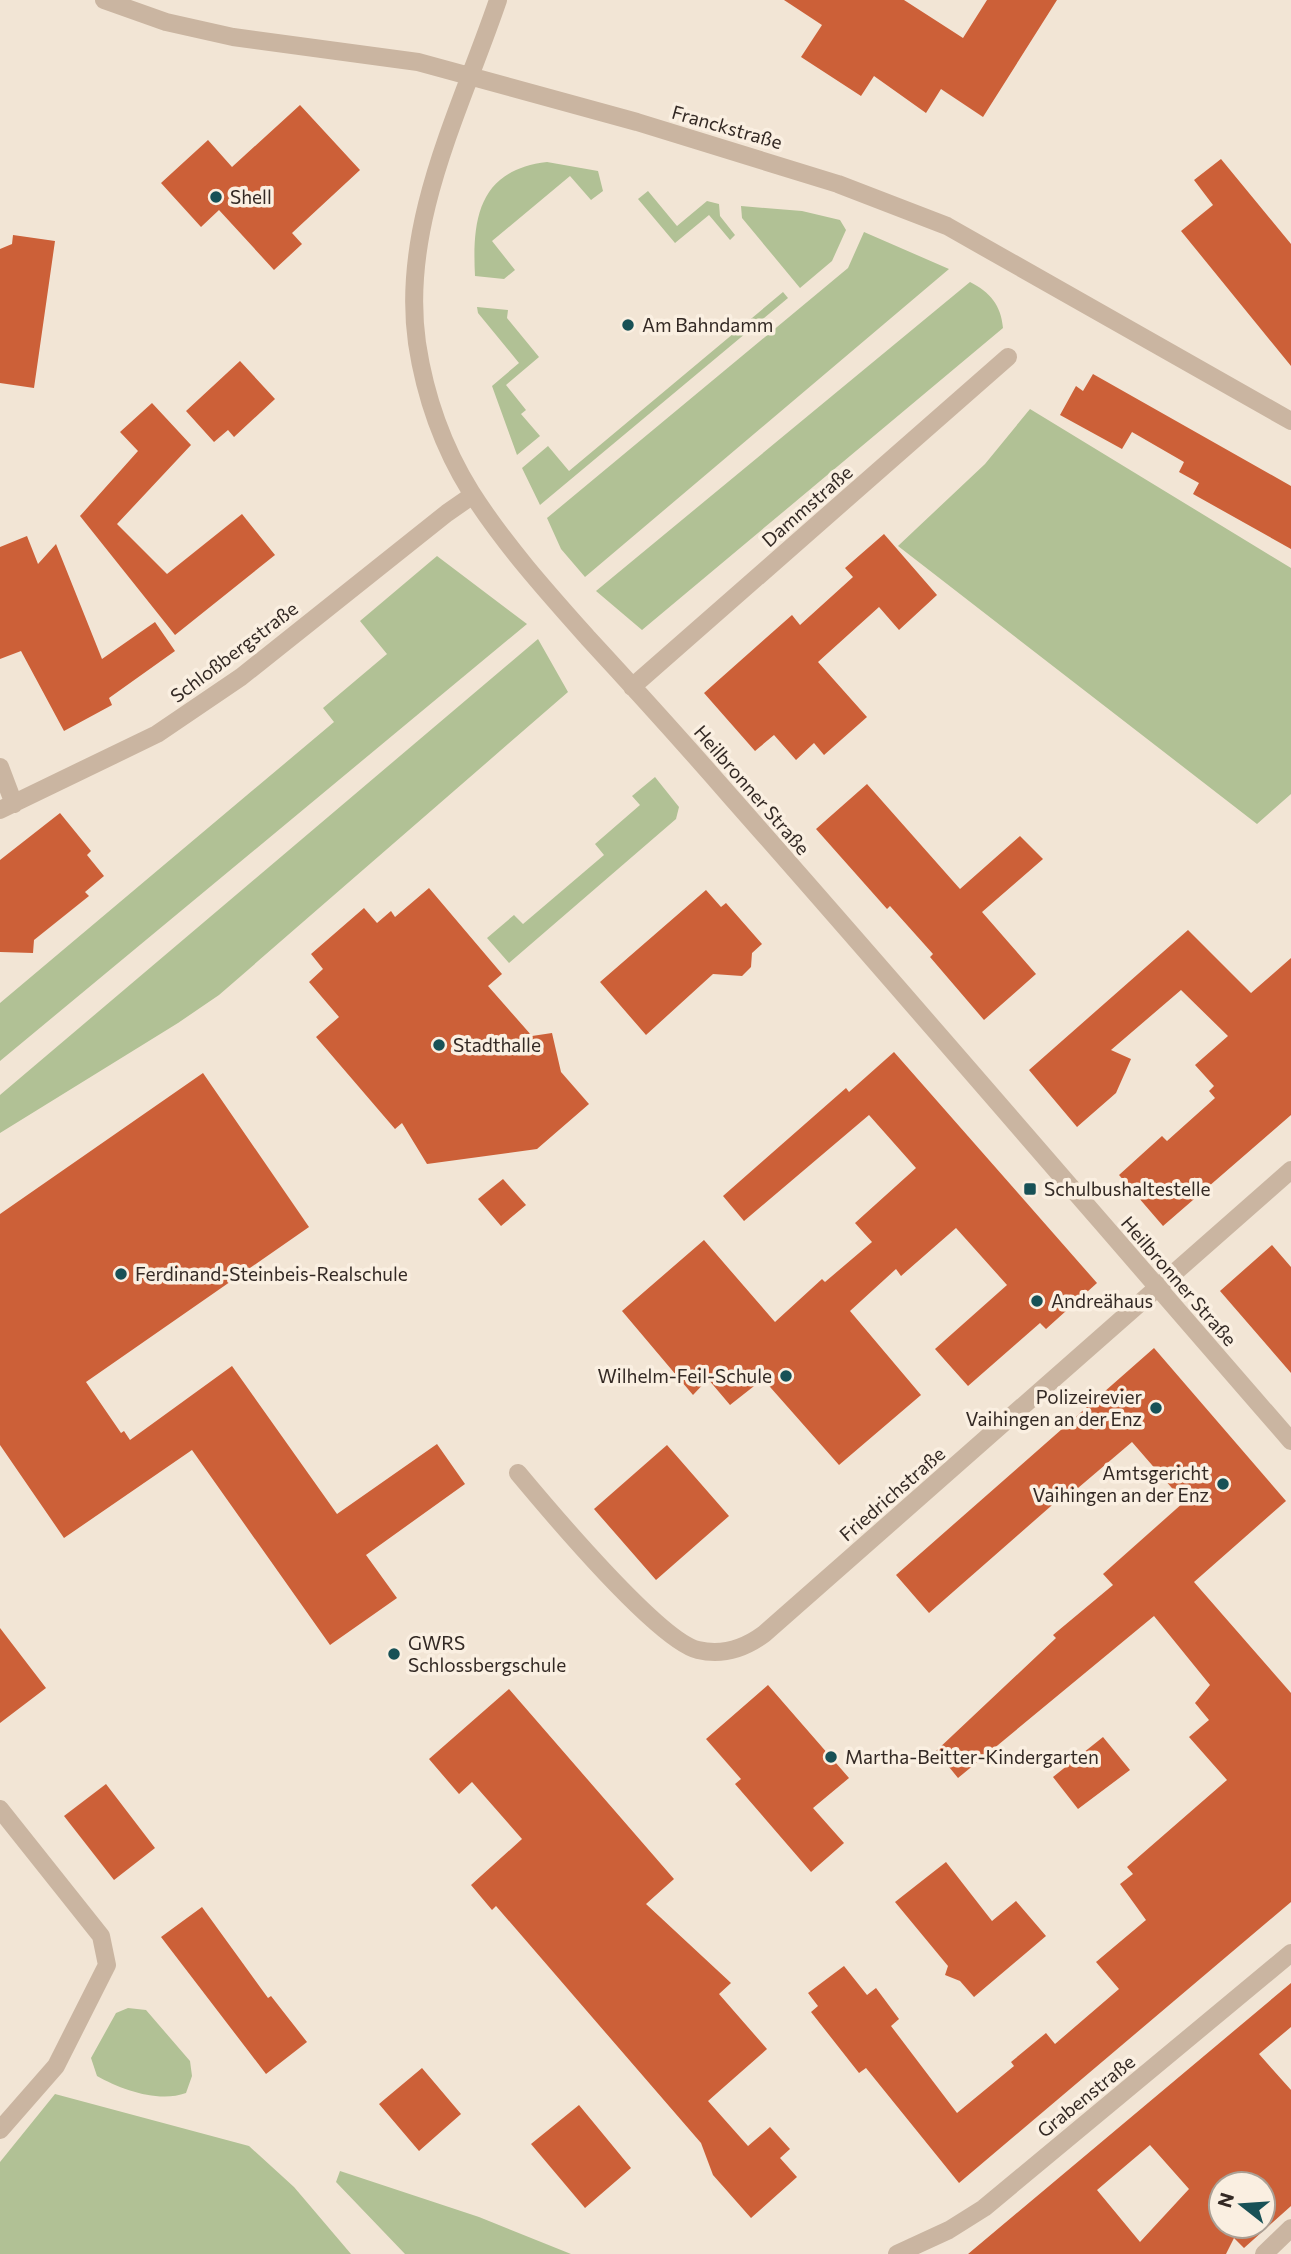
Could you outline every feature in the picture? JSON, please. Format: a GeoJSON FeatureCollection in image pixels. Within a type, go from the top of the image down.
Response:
{"type":"FeatureCollection","features":[{"type":"Feature","properties":{"kind":"street","name":"Franckstraße"},"geometry":{"type":"LineString","coordinates":[[104,0],[166,22],[233,37],[418,62],[786,166],[947,226],[1291,421]]}},
{"type":"Feature","properties":{"kind":"street","name":"Heilbronner Straße"},"geometry":{"type":"LineString","coordinates":[[498,0],[425,214],[415,286],[417,343],[427,391],[446,445],[473,495],[552,597],[1291,1441]]}},
{"type":"Feature","properties":{"kind":"street","name":"Dammstraße"},"geometry":{"type":"LineString","coordinates":[[632,687],[1008,357]]}},
{"type":"Feature","properties":{"kind":"street","name":"Schloßbergstraße"},"geometry":{"type":"LineString","coordinates":[[7,807],[157,734],[241,677],[473,495]]}},
{"type":"Feature","properties":{"kind":"street"},"geometry":{"type":"LineString","coordinates":[[0,767],[7,807]]}},
{"type":"Feature","properties":{"kind":"street","name":"Friedrichstraße"},"geometry":{"type":"LineString","coordinates":[[518,1473],[549,1510],[668,1634],[698,1650],[733,1650],[764,1634],[1291,1170]]}},
{"type":"Feature","properties":{"kind":"street"},"geometry":{"type":"LineString","coordinates":[[0,1809],[101,1936],[107,1965],[56,2066],[0,2130]]}},
{"type":"Feature","properties":{"kind":"street","name":"Grabenstraße"},"geometry":{"type":"LineString","coordinates":[[897,2254],[949,2230],[984,2208],[1291,1953]]}},
{"type":"Feature","properties":{"kind":"street"},"geometry":{"type":"LineString","coordinates":[[1264,2254],[1291,2228]]}},
{"type":"Feature","properties":{"kind":"green space"},"geometry":{"type":"Polygon","coordinates":[[[547,162],[598,171],[603,191],[591,200],[570,176],[492,241],[515,270],[504,279],[475,276],[475,235],[484,200],[494,186],[507,175],[524,167],[547,162]]]}},
{"type":"Feature","properties":{"kind":"green space"},"geometry":{"type":"Polygon","coordinates":[[[648,191],[677,226],[707,201],[719,204],[720,216],[735,235],[730,240],[709,215],[675,243],[638,199],[648,191]]]}},
{"type":"Feature","properties":{"kind":"green space"},"geometry":{"type":"Polygon","coordinates":[[[741,206],[802,211],[840,220],[846,230],[832,261],[800,288],[742,218],[741,206]]]}},
{"type":"Feature","properties":{"kind":"green space"},"geometry":{"type":"Polygon","coordinates":[[[864,232],[949,269],[585,577],[561,549],[547,518],[848,268],[864,232]]]}},
{"type":"Feature","properties":{"kind":"green space"},"geometry":{"type":"Polygon","coordinates":[[[970,282],[993,300],[1000,313],[1003,328],[642,630],[596,591],[970,282]]]}},
{"type":"Feature","properties":{"kind":"green space"},"geometry":{"type":"Polygon","coordinates":[[[783,292],[788,298],[540,505],[522,468],[548,446],[569,471],[783,292]]]}},
{"type":"Feature","properties":{"kind":"green space"},"geometry":{"type":"Polygon","coordinates":[[[477,307],[508,310],[507,318],[539,357],[506,385],[526,410],[521,414],[540,436],[517,455],[492,386],[519,363],[478,313],[477,307]]]}},
{"type":"Feature","properties":{"kind":"green space"},"geometry":{"type":"Polygon","coordinates":[[[1030,409],[1291,568],[1291,794],[1257,824],[898,546],[985,464],[1030,409]]]}},
{"type":"Feature","properties":{"kind":"green space"},"geometry":{"type":"Polygon","coordinates":[[[437,556],[527,624],[0,1061],[0,1003],[334,722],[323,708],[387,654],[360,621],[437,556]]]}},
{"type":"Feature","properties":{"kind":"green space"},"geometry":{"type":"Polygon","coordinates":[[[538,639],[568,692],[219,995],[0,1133],[0,1095],[538,639]]]}},
{"type":"Feature","properties":{"kind":"green space"},"geometry":{"type":"Polygon","coordinates":[[[655,777],[679,807],[676,819],[509,963],[487,938],[514,915],[523,924],[604,855],[595,844],[640,805],[632,796],[655,777]]]}},
{"type":"Feature","properties":{"kind":"green space"},"geometry":{"type":"Polygon","coordinates":[[[128,2008],[146,2010],[190,2061],[192,2076],[186,2093],[164,2097],[141,2094],[97,2076],[91,2058],[116,2013],[128,2008]]]}},
{"type":"Feature","properties":{"kind":"green space"},"geometry":{"type":"Polygon","coordinates":[[[55,2094],[249,2146],[294,2187],[351,2254],[0,2254],[0,2162],[55,2094]]]}},
{"type":"Feature","properties":{"kind":"green space"},"geometry":{"type":"Polygon","coordinates":[[[340,2171],[479,2217],[571,2254],[405,2254],[336,2182],[340,2171]]]}},
{"type":"Feature","properties":{"kind":"building"},"geometry":{"type":"Polygon","coordinates":[[[784,0],[904,0],[963,38],[987,0],[1057,0],[983,117],[941,89],[926,113],[874,76],[861,96],[801,57],[822,25],[784,0]]]}},
{"type":"Feature","properties":{"kind":"building"},"geometry":{"type":"Polygon","coordinates":[[[300,105],[360,170],[292,233],[302,244],[274,270],[219,210],[201,227],[161,183],[208,140],[232,167],[300,105]]]}},
{"type":"Feature","properties":{"kind":"building"},"geometry":{"type":"Polygon","coordinates":[[[1221,159],[1291,244],[1291,366],[1181,231],[1213,205],[1194,180],[1221,159]]]}},
{"type":"Feature","properties":{"kind":"building"},"geometry":{"type":"Polygon","coordinates":[[[13,235],[55,241],[34,388],[0,383],[0,249],[12,244],[13,235]]]}},
{"type":"Feature","properties":{"kind":"building"},"geometry":{"type":"Polygon","coordinates":[[[240,361],[275,399],[234,437],[228,430],[214,442],[186,411],[240,361]]]}},
{"type":"Feature","properties":{"kind":"building"},"geometry":{"type":"Polygon","coordinates":[[[1093,374],[1291,486],[1291,549],[1193,494],[1199,483],[1179,472],[1184,462],[1132,432],[1122,449],[1060,415],[1076,386],[1083,391],[1093,374]]]}},
{"type":"Feature","properties":{"kind":"building"},"geometry":{"type":"Polygon","coordinates":[[[152,403],[191,445],[117,524],[167,574],[242,514],[275,555],[175,635],[80,516],[138,451],[120,432],[152,403]]]}},
{"type":"Feature","properties":{"kind":"building"},"geometry":{"type":"Polygon","coordinates":[[[884,534],[937,595],[899,630],[879,607],[818,662],[867,717],[824,755],[814,743],[796,760],[774,735],[755,751],[704,693],[792,615],[800,625],[853,577],[845,568],[884,534]]]}},
{"type":"Feature","properties":{"kind":"building"},"geometry":{"type":"Polygon","coordinates":[[[27,536],[38,564],[56,544],[102,659],[155,622],[175,651],[109,698],[112,705],[64,731],[21,651],[0,659],[0,547],[27,536]]]}},
{"type":"Feature","properties":{"kind":"building"},"geometry":{"type":"Polygon","coordinates":[[[867,784],[960,889],[1020,836],[1043,859],[982,912],[1036,974],[984,1020],[930,957],[933,954],[890,906],[887,909],[816,829],[867,784]]]}},
{"type":"Feature","properties":{"kind":"building"},"geometry":{"type":"Polygon","coordinates":[[[60,813],[91,851],[87,855],[104,876],[85,892],[89,896],[34,940],[33,953],[0,952],[0,860],[60,813]]]}},
{"type":"Feature","properties":{"kind":"building","name":"Stadthalle"},"geometry":{"type":"Polygon","coordinates":[[[429,888],[502,974],[488,986],[532,1036],[552,1033],[561,1072],[589,1104],[537,1149],[427,1164],[402,1123],[395,1129],[316,1037],[339,1017],[309,982],[323,969],[311,954],[364,908],[377,923],[391,911],[395,917],[429,888]]]}},
{"type":"Feature","properties":{"kind":"building"},"geometry":{"type":"Polygon","coordinates":[[[706,890],[721,907],[726,903],[762,944],[752,953],[751,967],[742,976],[713,974],[646,1035],[600,982],[706,890]]]}},
{"type":"Feature","properties":{"kind":"building"},"geometry":{"type":"Polygon","coordinates":[[[1188,930],[1251,993],[1291,958],[1291,1115],[1163,1226],[1119,1175],[1162,1136],[1167,1141],[1215,1098],[1209,1091],[1214,1086],[1195,1065],[1228,1036],[1181,990],[1111,1050],[1131,1059],[1116,1093],[1077,1127],[1029,1070],[1188,930]]]}},
{"type":"Feature","properties":{"kind":"building"},"geometry":{"type":"Polygon","coordinates":[[[894,1052],[1097,1283],[1046,1329],[1040,1323],[968,1386],[935,1349],[1007,1285],[956,1228],[901,1276],[896,1269],[850,1311],[921,1395],[839,1465],[763,1379],[730,1405],[708,1379],[693,1395],[622,1311],[704,1240],[775,1322],[822,1279],[825,1282],[872,1242],[855,1223],[916,1168],[869,1115],[744,1221],[723,1196],[846,1088],[849,1092],[894,1052]]]}},
{"type":"Feature","properties":{"kind":"building","name":"Ferdinand-Steinbeis-Realschule"},"geometry":{"type":"Polygon","coordinates":[[[203,1073],[309,1227],[86,1382],[121,1433],[124,1431],[130,1440],[232,1366],[337,1514],[437,1444],[465,1484],[366,1555],[397,1598],[330,1645],[192,1450],[64,1538],[0,1445],[0,1214],[203,1073]]]}},
{"type":"Feature","properties":{"kind":"building"},"geometry":{"type":"Polygon","coordinates":[[[503,1179],[526,1205],[501,1226],[478,1199],[503,1179]]]}},
{"type":"Feature","properties":{"kind":"building"},"geometry":{"type":"Polygon","coordinates":[[[1272,1245],[1291,1267],[1291,1373],[1220,1291],[1272,1245]]]}},
{"type":"Feature","properties":{"kind":"building"},"geometry":{"type":"Polygon","coordinates":[[[1154,1348],[1286,1501],[1194,1582],[1291,1693],[1291,1902],[959,2183],[866,2068],[859,2073],[811,2012],[818,2006],[808,1993],[844,1966],[867,1995],[876,1988],[899,2019],[891,2026],[957,2113],[1014,2066],[1011,2062],[1046,2033],[1055,2044],[1119,1989],[1096,1962],[1146,1920],[1120,1884],[1133,1874],[1127,1867],[1227,1780],[1189,1737],[1209,1720],[1195,1703],[1210,1685],[1154,1616],[958,1778],[936,1751],[1056,1638],[1053,1635],[1113,1585],[1103,1574],[1184,1502],[1132,1442],[1078,1488],[1075,1485],[929,1613],[896,1575],[1154,1348]]]}},
{"type":"Feature","properties":{"kind":"building"},"geometry":{"type":"Polygon","coordinates":[[[667,1445],[729,1516],[656,1580],[594,1509],[667,1445]]]}},
{"type":"Feature","properties":{"kind":"building"},"geometry":{"type":"Polygon","coordinates":[[[0,1628],[46,1688],[0,1723],[0,1628]]]}},
{"type":"Feature","properties":{"kind":"building"},"geometry":{"type":"Polygon","coordinates":[[[768,1685],[849,1778],[813,1808],[844,1843],[811,1872],[735,1784],[741,1779],[706,1739],[768,1685]]]}},
{"type":"Feature","properties":{"kind":"building"},"geometry":{"type":"Polygon","coordinates":[[[509,1689],[674,1879],[646,1904],[731,1983],[719,1994],[767,2049],[708,2101],[748,2146],[770,2127],[790,2149],[780,2158],[797,2177],[751,2218],[713,2175],[701,2143],[496,1906],[492,1910],[471,1885],[522,1839],[472,1782],[459,1794],[429,1759],[509,1689]]]}},
{"type":"Feature","properties":{"kind":"building"},"geometry":{"type":"Polygon","coordinates":[[[1103,1737],[1130,1770],[1078,1809],[1053,1777],[1103,1737]]]}},
{"type":"Feature","properties":{"kind":"building"},"geometry":{"type":"Polygon","coordinates":[[[106,1784],[155,1848],[114,1880],[64,1816],[106,1784]]]}},
{"type":"Feature","properties":{"kind":"building"},"geometry":{"type":"Polygon","coordinates":[[[946,1862],[992,1921],[1016,1901],[1046,1936],[974,1997],[960,1981],[945,1975],[948,1966],[895,1902],[946,1862]]]}},
{"type":"Feature","properties":{"kind":"building"},"geometry":{"type":"Polygon","coordinates":[[[202,1907],[268,1998],[271,1996],[307,2042],[266,2074],[161,1937],[202,1907]]]}},
{"type":"Feature","properties":{"kind":"building"},"geometry":{"type":"Polygon","coordinates":[[[1291,1983],[1291,2027],[1259,2054],[1291,2090],[1291,2206],[1277,2219],[1277,2170],[1207,2170],[1207,2240],[1233,2240],[1226,2254],[968,2254],[1291,1983]],[[1150,2145],[1097,2190],[1140,2242],[1189,2189],[1150,2145]]]}},
{"type":"Feature","properties":{"kind":"building"},"geometry":{"type":"Polygon","coordinates":[[[422,2068],[461,2114],[419,2151],[379,2104],[422,2068]]]}},
{"type":"Feature","properties":{"kind":"building"},"geometry":{"type":"Polygon","coordinates":[[[579,2105],[631,2168],[585,2208],[531,2144],[579,2105]]]}},
{"type":"Feature","properties":{"kind":"building"},"geometry":{"type":"Polygon","coordinates":[[[1236,2240],[1253,2240],[1244,2248],[1236,2240]]]}},
{"type":"Feature","properties":{"kind":"place","name":"Shell"},"geometry":{"type":"Point","coordinates":[216,197]}},
{"type":"Feature","properties":{"kind":"place","name":"Am Bahndamm"},"geometry":{"type":"Point","coordinates":[628,325]}},
{"type":"Feature","properties":{"kind":"place","name":"Stadthalle"},"geometry":{"type":"Point","coordinates":[439,1045]}},
{"type":"Feature","properties":{"kind":"place","name":"Schulbushaltestelle"},"geometry":{"type":"Point","coordinates":[1030,1189]}},
{"type":"Feature","properties":{"kind":"place","name":"Ferdinand-Steinbeis-Realschule"},"geometry":{"type":"Point","coordinates":[121,1274]}},
{"type":"Feature","properties":{"kind":"place","name":"Andreähaus"},"geometry":{"type":"Point","coordinates":[1037,1301]}},
{"type":"Feature","properties":{"kind":"place","name":"Wilhelm-Feil-Schule"},"geometry":{"type":"Point","coordinates":[786,1376]}},
{"type":"Feature","properties":{"kind":"place","name":"Polizeirevier Vaihingen an der Enz"},"geometry":{"type":"Point","coordinates":[1156,1408]}},
{"type":"Feature","properties":{"kind":"place","name":"Amtsgericht Vaihingen an der Enz"},"geometry":{"type":"Point","coordinates":[1223,1484]}},
{"type":"Feature","properties":{"kind":"place","name":"GWRS Schlossbergschule"},"geometry":{"type":"Point","coordinates":[394,1654]}},
{"type":"Feature","properties":{"kind":"place","name":"Martha-Beitter-Kindergarten"},"geometry":{"type":"Point","coordinates":[831,1757]}}]}
